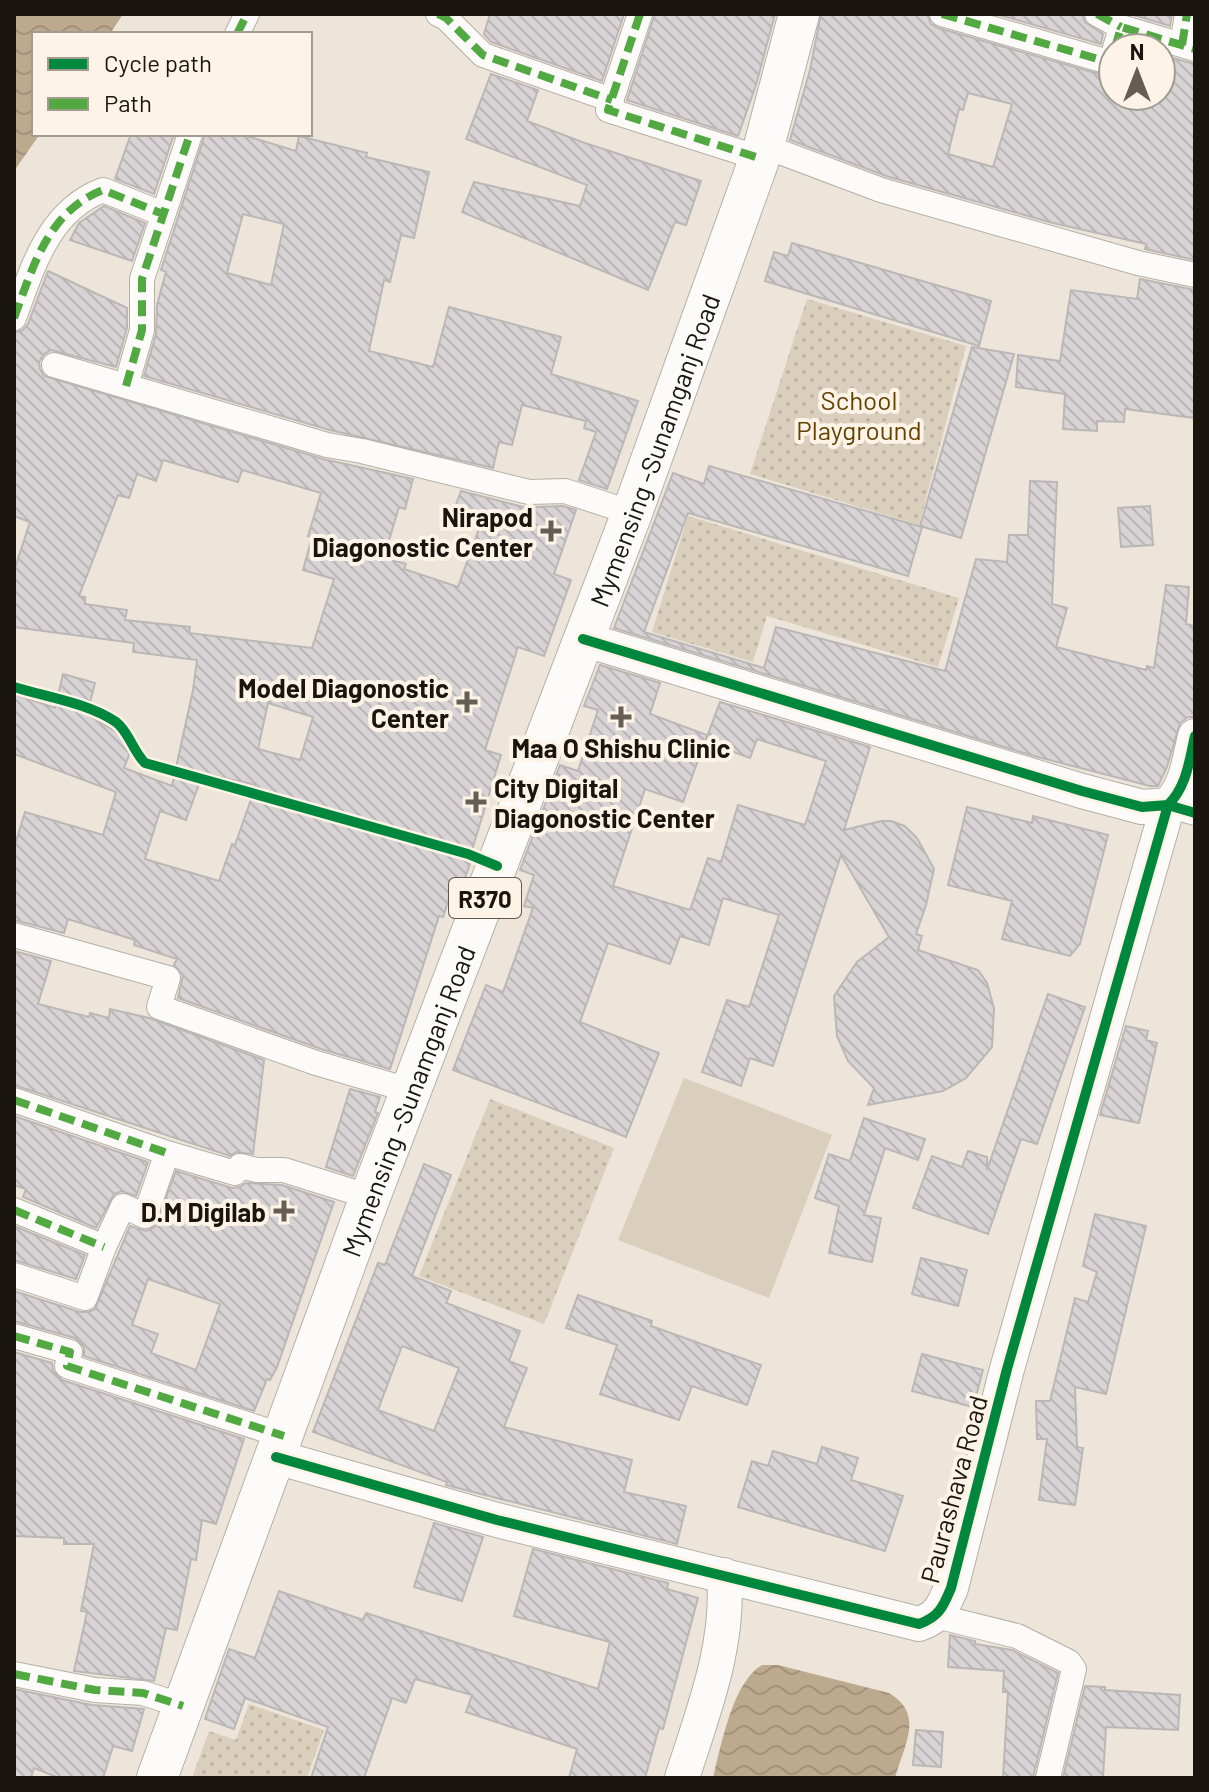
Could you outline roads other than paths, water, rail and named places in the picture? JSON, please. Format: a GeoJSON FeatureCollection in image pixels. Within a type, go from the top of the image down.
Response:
{"type":"FeatureCollection","features":[{"type":"Feature","properties":{"kind":"main road","name":"Mymensing -Sunamganj Road"},"geometry":{"type":"LineString","coordinates":[[157,1778],[370,1197],[632,513],[761,152],[799,14]]}},
{"type":"Feature","properties":{"kind":"street"},"geometry":{"type":"LineString","coordinates":[[238,32],[247,14]]}},
{"type":"Feature","properties":{"kind":"street"},"geometry":{"type":"LineString","coordinates":[[438,14],[446,18],[483,55],[612,100]]}},
{"type":"Feature","properties":{"kind":"street"},"geometry":{"type":"LineString","coordinates":[[640,14],[608,110],[1138,263],[1195,275]]}},
{"type":"Feature","properties":{"kind":"street"},"geometry":{"type":"LineString","coordinates":[[942,14],[1097,59]]}},
{"type":"Feature","properties":{"kind":"street"},"geometry":{"type":"LineString","coordinates":[[1097,14],[1113,32]]}},
{"type":"Feature","properties":{"kind":"street"},"geometry":{"type":"LineString","coordinates":[[1187,14],[1188,47]]}},
{"type":"Feature","properties":{"kind":"street"},"geometry":{"type":"LineString","coordinates":[[126,386],[142,330],[142,279],[189,136]]}},
{"type":"Feature","properties":{"kind":"street"},"geometry":{"type":"LineString","coordinates":[[14,318],[44,242],[62,215],[86,196],[103,190],[163,214]]}},
{"type":"Feature","properties":{"kind":"street"},"geometry":{"type":"LineString","coordinates":[[54,365],[327,445],[529,492],[565,491],[632,513]]}},
{"type":"Feature","properties":{"kind":"street"},"geometry":{"type":"LineString","coordinates":[[583,639],[1082,791],[1142,807],[1182,809]]}},
{"type":"Feature","properties":{"kind":"street","name":"Paurashava Road"},"geometry":{"type":"LineString","coordinates":[[280,1446],[497,1520],[919,1624],[936,1616],[942,1611],[951,1588],[1012,1353],[1182,809],[1182,788],[1195,736]]}},
{"type":"Feature","properties":{"kind":"street"},"geometry":{"type":"LineString","coordinates":[[14,935],[168,978],[159,1007],[316,1063],[412,1091]]}},
{"type":"Feature","properties":{"kind":"street"},"geometry":{"type":"LineString","coordinates":[[14,1100],[235,1173],[240,1166],[257,1170],[284,1170],[370,1197]]}},
{"type":"Feature","properties":{"kind":"street"},"geometry":{"type":"LineString","coordinates":[[14,1275],[85,1298],[123,1206],[145,1216],[167,1153]]}},
{"type":"Feature","properties":{"kind":"street"},"geometry":{"type":"LineString","coordinates":[[14,1210],[104,1247]]}},
{"type":"Feature","properties":{"kind":"street"},"geometry":{"type":"LineString","coordinates":[[14,1336],[70,1352],[67,1366],[280,1446]]}},
{"type":"Feature","properties":{"kind":"street"},"geometry":{"type":"LineString","coordinates":[[682,1778],[713,1682],[726,1602],[724,1575]]}},
{"type":"Feature","properties":{"kind":"street","name":"Paurashava Road"},"geometry":{"type":"LineString","coordinates":[[936,1616],[1017,1636],[1069,1662],[1074,1669],[1048,1778]]}},
{"type":"Feature","properties":{"kind":"street"},"geometry":{"type":"LineString","coordinates":[[14,1674],[95,1690],[143,1693],[183,1706]]}},
{"type":"Feature","properties":{"kind":"water"},"geometry":{"type":"Polygon","coordinates":[[[14,14],[123,14],[111,32],[32,32],[32,136],[39,136],[14,171],[14,14]]]}},
{"type":"Feature","properties":{"kind":"water"},"geometry":{"type":"Polygon","coordinates":[[[762,1665],[778,1665],[889,1693],[900,1701],[909,1720],[909,1731],[895,1778],[713,1778],[736,1699],[752,1673],[762,1665]]]}},
{"type":"Feature","properties":{"kind":"place","name":"Nirapod Diagonostic Center"},"geometry":{"type":"Point","coordinates":[551,531]}},
{"type":"Feature","properties":{"kind":"place","name":"Model Diagonostic Center"},"geometry":{"type":"Point","coordinates":[467,702]}},
{"type":"Feature","properties":{"kind":"place","name":"Maa O Shishu Clinic"},"geometry":{"type":"Point","coordinates":[621,717]}},
{"type":"Feature","properties":{"kind":"place","name":"City Digital Diagonostic Center"},"geometry":{"type":"Point","coordinates":[476,802]}},
{"type":"Feature","properties":{"kind":"place","name":"D.M Digilab"},"geometry":{"type":"Point","coordinates":[284,1211]}},
{"type":"Feature","properties":{"kind":"park label","name":"School Playground"},"geometry":{"type":"Point","coordinates":[859,414]}}]}
